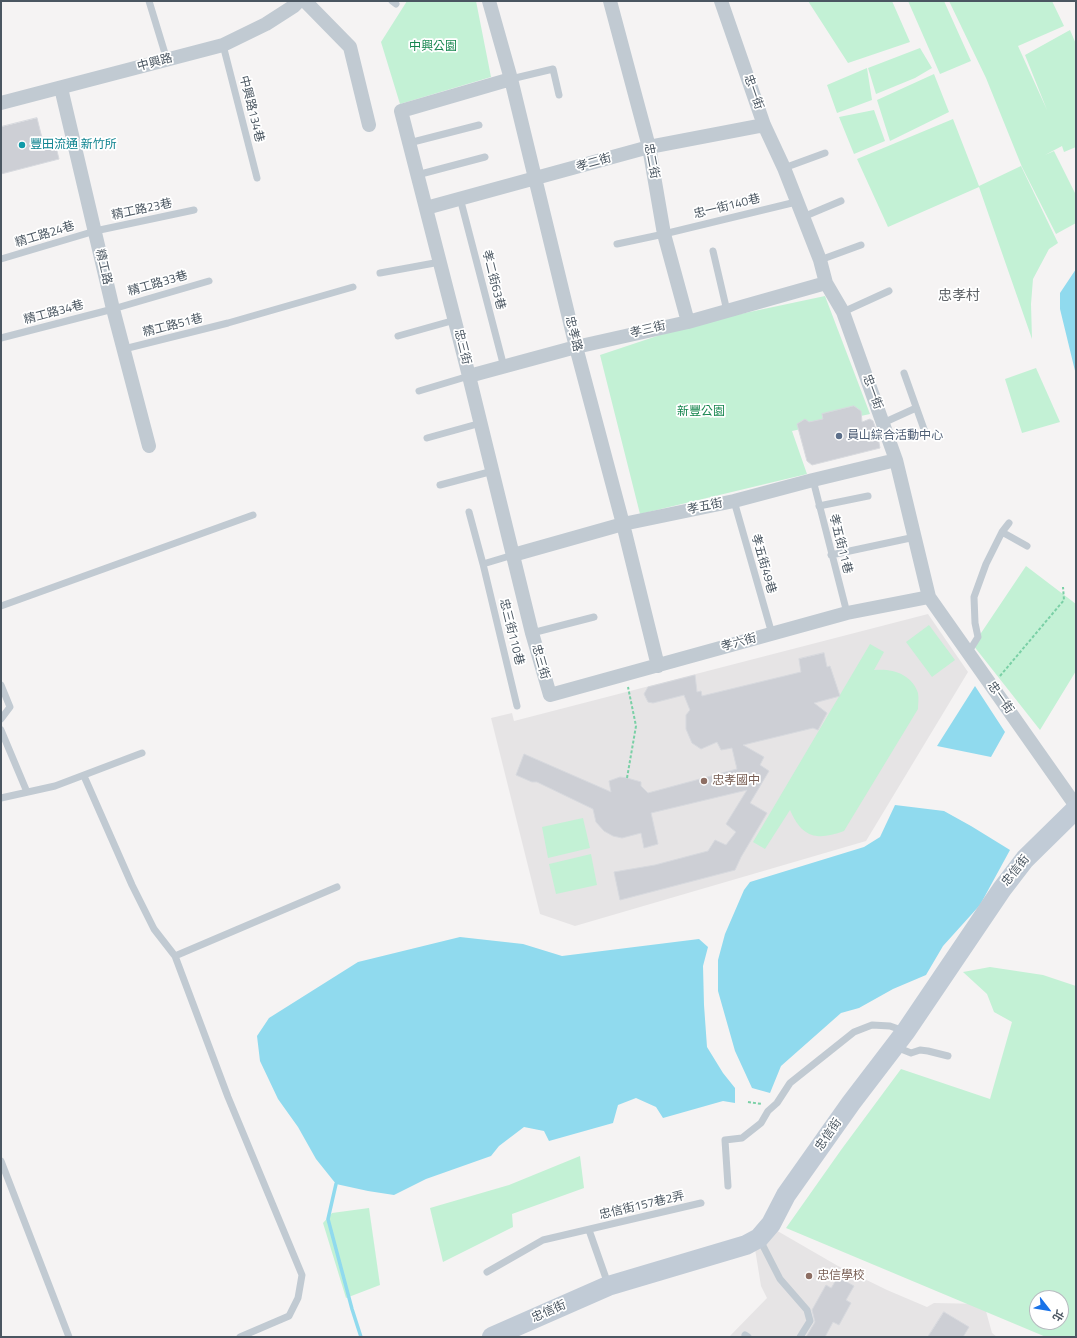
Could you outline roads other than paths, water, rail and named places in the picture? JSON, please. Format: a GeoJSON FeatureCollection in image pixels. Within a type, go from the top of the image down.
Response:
{"type":"FeatureCollection","features":[{"type":"Feature","properties":{"kind":"street","name":"中興路"},"geometry":{"type":"LineString","coordinates":[[1,103],[223,45],[266,24],[294,6],[299,1]]}},
{"type":"Feature","properties":{"kind":"street"},"geometry":{"type":"LineString","coordinates":[[305,1],[350,47],[369,125]]}},
{"type":"Feature","properties":{"kind":"street","name":"忠孝路"},"geometry":{"type":"LineString","coordinates":[[490,1],[536,179],[576,347],[623,524],[658,666]]}},
{"type":"Feature","properties":{"kind":"street","name":"忠二街"},"geometry":{"type":"LineString","coordinates":[[610,1],[649,147],[664,234],[688,322]]}},
{"type":"Feature","properties":{"kind":"street","name":"忠一街"},"geometry":{"type":"LineString","coordinates":[[721,1],[764,125],[784,168],[796,202],[820,260],[826,283],[843,312],[896,460],[929,597],[1076,806]]}},
{"type":"Feature","properties":{"kind":"street","name":"忠三街"},"geometry":{"type":"LineString","coordinates":[[511,79],[401,111],[481,423],[532,633],[550,695]]}},
{"type":"Feature","properties":{"kind":"street","name":"精工路"},"geometry":{"type":"LineString","coordinates":[[61,88],[113,309],[149,446]]}},
{"type":"Feature","properties":{"kind":"street","name":"孝二街"},"geometry":{"type":"LineString","coordinates":[[426,208],[649,147],[764,125]]}},
{"type":"Feature","properties":{"kind":"street","name":"孝三街"},"geometry":{"type":"LineString","coordinates":[[469,376],[576,347],[688,322],[826,283]]}},
{"type":"Feature","properties":{"kind":"street","name":"孝五街"},"geometry":{"type":"LineString","coordinates":[[513,555],[623,524],[734,501],[812,480],[896,460]]}},
{"type":"Feature","properties":{"kind":"street","name":"孝六街"},"geometry":{"type":"LineString","coordinates":[[550,695],[847,614],[929,597]]}},
{"type":"Feature","properties":{"kind":"street","name":"忠信街"},"geometry":{"type":"LineString","coordinates":[[492,1337],[608,1286],[746,1245],[759,1238],[771,1224],[786,1195],[851,1103],[900,1039],[1002,889],[1025,859],[1076,809]]}},
{"type":"Feature","properties":{"kind":"lane"},"geometry":{"type":"LineString","coordinates":[[149,1],[167,60]]}},
{"type":"Feature","properties":{"kind":"lane","name":"中興路134巷"},"geometry":{"type":"LineString","coordinates":[[223,45],[257,178]]}},
{"type":"Feature","properties":{"kind":"lane"},"geometry":{"type":"LineString","coordinates":[[511,79],[553,69],[559,95]]}},
{"type":"Feature","properties":{"kind":"lane"},"geometry":{"type":"LineString","coordinates":[[409,143],[479,125]]}},
{"type":"Feature","properties":{"kind":"lane"},"geometry":{"type":"LineString","coordinates":[[784,168],[825,153]]}},
{"type":"Feature","properties":{"kind":"lane"},"geometry":{"type":"LineString","coordinates":[[417,176],[485,157]]}},
{"type":"Feature","properties":{"kind":"lane","name":"孝二街63巷"},"geometry":{"type":"LineString","coordinates":[[460,198],[504,367]]}},
{"type":"Feature","properties":{"kind":"lane"},"geometry":{"type":"LineString","coordinates":[[803,217],[841,201]]}},
{"type":"Feature","properties":{"kind":"lane","name":"忠一街140巷"},"geometry":{"type":"LineString","coordinates":[[617,244],[796,202]]}},
{"type":"Feature","properties":{"kind":"lane","name":"精工路23巷"},"geometry":{"type":"LineString","coordinates":[[95,231],[194,210]]}},
{"type":"Feature","properties":{"kind":"lane","name":"精工路24巷"},"geometry":{"type":"LineString","coordinates":[[1,260],[95,231]]}},
{"type":"Feature","properties":{"kind":"lane"},"geometry":{"type":"LineString","coordinates":[[820,260],[861,245]]}},
{"type":"Feature","properties":{"kind":"lane"},"geometry":{"type":"LineString","coordinates":[[713,251],[727,311]]}},
{"type":"Feature","properties":{"kind":"lane"},"geometry":{"type":"LineString","coordinates":[[380,273],[440,262]]}},
{"type":"Feature","properties":{"kind":"lane","name":"精工路33巷"},"geometry":{"type":"LineString","coordinates":[[113,309],[209,281]]}},
{"type":"Feature","properties":{"kind":"lane","name":"精工路51巷"},"geometry":{"type":"LineString","coordinates":[[124,350],[228,323],[353,287]]}},
{"type":"Feature","properties":{"kind":"lane"},"geometry":{"type":"LineString","coordinates":[[843,312],[889,291]]}},
{"type":"Feature","properties":{"kind":"lane","name":"精工路34巷"},"geometry":{"type":"LineString","coordinates":[[1,338],[113,309]]}},
{"type":"Feature","properties":{"kind":"lane"},"geometry":{"type":"LineString","coordinates":[[398,336],[455,320]]}},
{"type":"Feature","properties":{"kind":"lane"},"geometry":{"type":"LineString","coordinates":[[904,373],[925,432]]}},
{"type":"Feature","properties":{"kind":"lane"},"geometry":{"type":"LineString","coordinates":[[419,391],[469,376]]}},
{"type":"Feature","properties":{"kind":"lane"},"geometry":{"type":"LineString","coordinates":[[883,423],[916,408]]}},
{"type":"Feature","properties":{"kind":"lane"},"geometry":{"type":"LineString","coordinates":[[428,438],[481,423]]}},
{"type":"Feature","properties":{"kind":"lane"},"geometry":{"type":"LineString","coordinates":[[440,485],[493,471]]}},
{"type":"Feature","properties":{"kind":"lane","name":"孝五街11巷"},"geometry":{"type":"LineString","coordinates":[[812,480],[847,614]]}},
{"type":"Feature","properties":{"kind":"lane"},"geometry":{"type":"LineString","coordinates":[[819,506],[868,496]]}},
{"type":"Feature","properties":{"kind":"lane","name":"孝五街49巷"},"geometry":{"type":"LineString","coordinates":[[734,501],[772,634]]}},
{"type":"Feature","properties":{"kind":"lane","name":"忠三街110巷"},"geometry":{"type":"LineString","coordinates":[[469,512],[517,706]]}},
{"type":"Feature","properties":{"kind":"lane"},"geometry":{"type":"LineString","coordinates":[[1,606],[253,515]]}},
{"type":"Feature","properties":{"kind":"lane"},"geometry":{"type":"LineString","coordinates":[[968,653],[978,637],[975,624],[974,597],[986,564],[1002,532],[1009,523]]}},
{"type":"Feature","properties":{"kind":"lane"},"geometry":{"type":"LineString","coordinates":[[1002,532],[1027,546]]}},
{"type":"Feature","properties":{"kind":"lane"},"geometry":{"type":"LineString","coordinates":[[831,556],[915,537]]}},
{"type":"Feature","properties":{"kind":"lane"},"geometry":{"type":"LineString","coordinates":[[483,564],[513,555]]}},
{"type":"Feature","properties":{"kind":"lane"},"geometry":{"type":"LineString","coordinates":[[532,633],[594,617]]}},
{"type":"Feature","properties":{"kind":"lane"},"geometry":{"type":"LineString","coordinates":[[1,685],[10,707],[1,719]]}},
{"type":"Feature","properties":{"kind":"lane"},"geometry":{"type":"LineString","coordinates":[[1,730],[27,792]]}},
{"type":"Feature","properties":{"kind":"lane"},"geometry":{"type":"LineString","coordinates":[[1,798],[55,786],[142,753]]}},
{"type":"Feature","properties":{"kind":"lane"},"geometry":{"type":"LineString","coordinates":[[84,776],[132,885],[154,929],[175,956],[228,1097],[302,1275],[298,1298],[290,1316],[240,1337]]}},
{"type":"Feature","properties":{"kind":"lane"},"geometry":{"type":"LineString","coordinates":[[175,956],[337,887]]}},
{"type":"Feature","properties":{"kind":"lane"},"geometry":{"type":"LineString","coordinates":[[728,1186],[725,1140],[742,1138],[762,1123],[768,1111],[777,1102],[790,1083],[854,1032],[872,1025],[890,1026],[911,1053],[920,1050],[948,1056]]}},
{"type":"Feature","properties":{"kind":"lane"},"geometry":{"type":"LineString","coordinates":[[1,1161],[69,1337]]}},
{"type":"Feature","properties":{"kind":"lane","name":"忠信街157巷2弄"},"geometry":{"type":"LineString","coordinates":[[487,1272],[543,1240],[701,1203]]}},
{"type":"Feature","properties":{"kind":"lane"},"geometry":{"type":"LineString","coordinates":[[589,1230],[608,1286]]}},
{"type":"Feature","properties":{"kind":"lane"},"geometry":{"type":"LineString","coordinates":[[759,1238],[780,1279],[807,1310],[810,1321],[800,1337]]}},
{"type":"Feature","properties":{"kind":"water"},"geometry":{"type":"Polygon","coordinates":[[[1076,269],[1076,375],[1060,309],[1060,293],[1076,269]]]}},
{"type":"Feature","properties":{"kind":"water"},"geometry":{"type":"Polygon","coordinates":[[[975,686],[1005,732],[991,757],[937,746],[975,686]]]}},
{"type":"Feature","properties":{"kind":"water"},"geometry":{"type":"Polygon","coordinates":[[[895,805],[944,811],[1010,850],[980,905],[943,946],[926,975],[893,989],[859,1008],[841,1013],[781,1066],[770,1093],[752,1088],[735,1051],[718,991],[718,960],[725,934],[744,890],[750,882],[864,847],[880,837],[895,805]]]}},
{"type":"Feature","properties":{"kind":"water"},"geometry":{"type":"Polygon","coordinates":[[[460,937],[523,944],[562,956],[699,939],[708,947],[703,966],[707,1047],[723,1073],[735,1088],[735,1103],[723,1101],[663,1118],[656,1107],[636,1098],[618,1105],[613,1123],[549,1141],[544,1131],[524,1127],[499,1146],[491,1156],[426,1179],[394,1195],[336,1184],[316,1159],[298,1127],[278,1099],[260,1061],[257,1036],[269,1018],[358,962],[460,937]]]}},
{"type":"Feature","properties":{"kind":"waterway"},"geometry":{"type":"LineString","coordinates":[[336,1184],[328,1219],[361,1337]]}},
{"type":"Feature","properties":{"kind":"place","name":"豐田流通 新竹所"},"geometry":{"type":"Point","coordinates":[22,145]}},
{"type":"Feature","properties":{"kind":"place","name":"員山綜合活動中心"},"geometry":{"type":"Point","coordinates":[839,436]}},
{"type":"Feature","properties":{"kind":"place","name":"忠孝國中"},"geometry":{"type":"Point","coordinates":[704,781]}},
{"type":"Feature","properties":{"kind":"place","name":"忠信學校"},"geometry":{"type":"Point","coordinates":[809,1276]}},
{"type":"Feature","properties":{"kind":"district","name":"忠孝村"},"geometry":{"type":"Point","coordinates":[959,297]}},
{"type":"Feature","properties":{"kind":"park label","name":"中興公園"},"geometry":{"type":"Point","coordinates":[433,47]}},
{"type":"Feature","properties":{"kind":"park label","name":"新豐公園"},"geometry":{"type":"Point","coordinates":[701,412]}}]}
